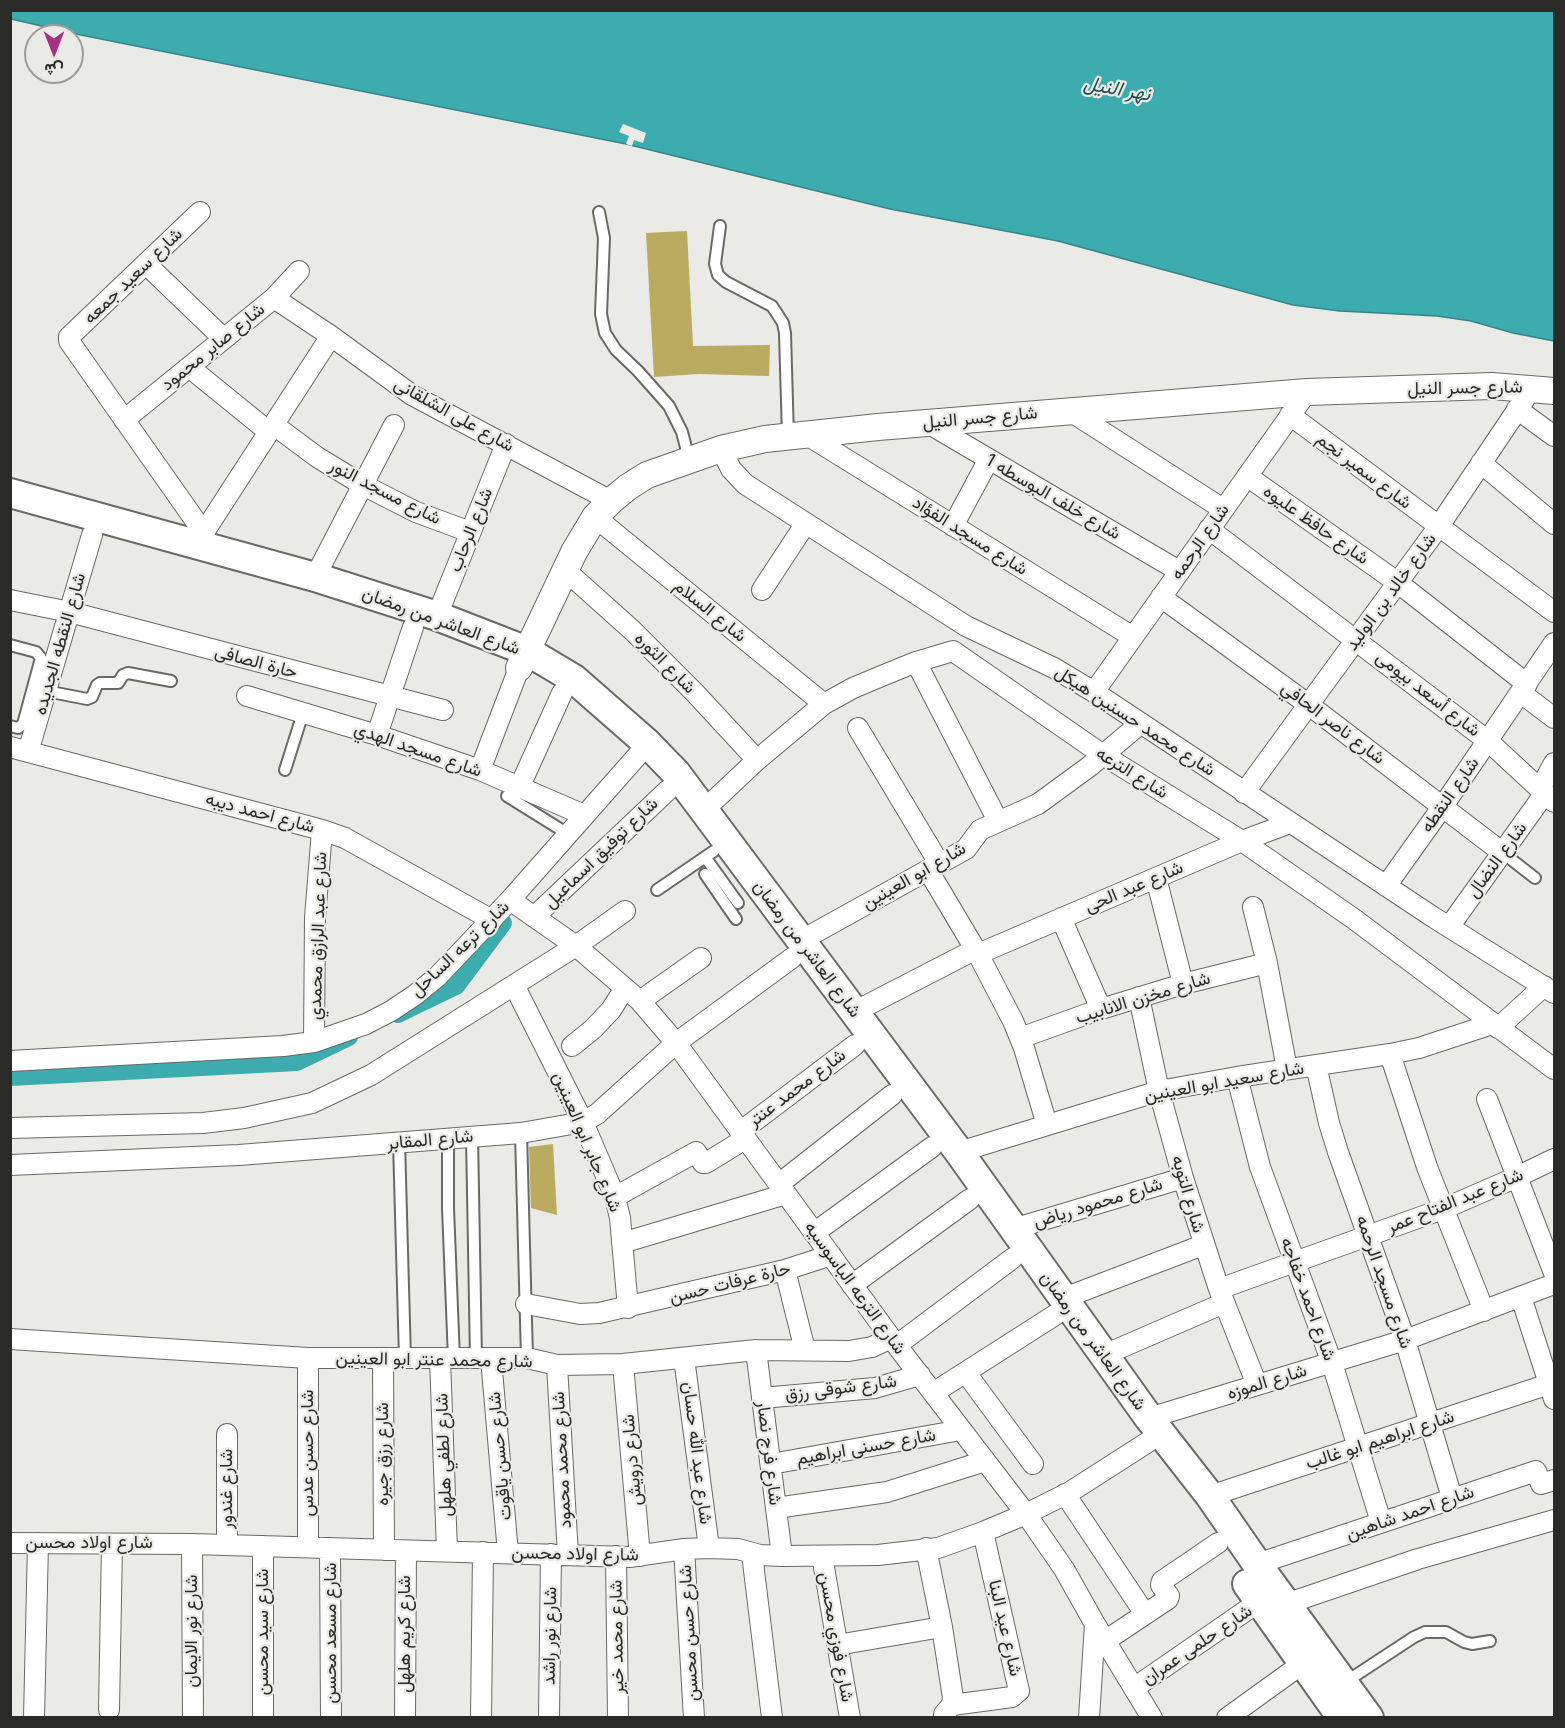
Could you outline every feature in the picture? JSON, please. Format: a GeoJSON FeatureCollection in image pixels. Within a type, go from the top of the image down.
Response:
{"type":"FeatureCollection","features":[{"type":"Feature","properties":{"kind":"main road","name":"شارع العاشر من رمضان"},"geometry":{"type":"LineString","coordinates":[[10,493],[200,538],[315,577],[574,679],[604,704],[676,773],[704,810],[855,1045],[892,1095],[945,1150],[1013,1229],[1059,1307],[1148,1430],[1210,1496],[1257,1564],[1302,1664],[1349,1705]]}},
{"type":"Feature","properties":{"kind":"main road","name":"شارع العاشر من رمضان"},"geometry":{"type":"LineString","coordinates":[[10,512],[238,572],[352,605],[425,622]]}},
{"type":"Feature","properties":{"kind":"main road","name":"شارع العاشر من رمضان"},"geometry":{"type":"LineString","coordinates":[[523,660],[638,755],[668,790],[738,907],[796,950],[854,1012],[945,1150],[970,1199],[1013,1258],[1104,1355],[1218,1543],[1273,1603],[1349,1705]]}},
{"type":"Feature","properties":{"kind":"street","name":"شارع سعيد جمعه"},"geometry":{"type":"LineString","coordinates":[[124,420],[69,341],[69,337],[200,212]]}},
{"type":"Feature","properties":{"kind":"street"},"geometry":{"type":"LineString","coordinates":[[146,264],[223,338]]}},
{"type":"Feature","properties":{"kind":"street","name":"شارع صابر محمود"},"geometry":{"type":"LineString","coordinates":[[124,420],[274,298],[299,271]]}},
{"type":"Feature","properties":{"kind":"street","name":"شارع على الشلقانى"},"geometry":{"type":"LineString","coordinates":[[274,298],[412,395],[506,444],[603,509]]}},
{"type":"Feature","properties":{"kind":"street"},"geometry":{"type":"LineString","coordinates":[[124,420],[200,538],[331,336]]}},
{"type":"Feature","properties":{"kind":"street","name":"شارع مسجد النور"},"geometry":{"type":"LineString","coordinates":[[189,367],[271,428],[363,485],[416,512],[470,532]]}},
{"type":"Feature","properties":{"kind":"street","name":"شارع جسر النيل"},"geometry":{"type":"LineString","coordinates":[[523,660],[574,552],[603,509],[628,487],[647,475],[721,449],[754,441],[926,422],[1307,392],[1492,386],[1543,389]]}},
{"type":"Feature","properties":{"kind":"street","name":"شارع خالد بن الوليد"},"geometry":{"type":"LineString","coordinates":[[1244,793],[1439,526],[1517,409],[1543,389]]}},
{"type":"Feature","properties":{"kind":"street","name":"شارع الرحمه"},"geometry":{"type":"LineString","coordinates":[[1094,692],[1307,392]]}},
{"type":"Feature","properties":{"kind":"street"},"geometry":{"type":"LineString","coordinates":[[1517,409],[1554,436]]}},
{"type":"Feature","properties":{"kind":"street"},"geometry":{"type":"LineString","coordinates":[[1070,411],[1223,509]]}},
{"type":"Feature","properties":{"kind":"street","name":"شارع سمير نجم"},"geometry":{"type":"LineString","coordinates":[[1290,415],[1554,612]]}},
{"type":"Feature","properties":{"kind":"street","name":"شارع خلف البوسطه 1"},"geometry":{"type":"LineString","coordinates":[[926,422],[1179,571]]}},
{"type":"Feature","properties":{"kind":"street"},"geometry":{"type":"LineString","coordinates":[[315,577],[394,425]]}},
{"type":"Feature","properties":{"kind":"street","name":"شارع مسجد الفؤاد"},"geometry":{"type":"LineString","coordinates":[[797,436],[953,526],[1133,637]]}},
{"type":"Feature","properties":{"kind":"street","name":"شارع الرحاب"},"geometry":{"type":"LineString","coordinates":[[377,735],[390,697],[470,532],[506,444]]}},
{"type":"Feature","properties":{"kind":"street","name":"شارع محمد حسنين هيكل"},"geometry":{"type":"LineString","coordinates":[[721,449],[730,470],[745,484],[966,626],[1054,668],[1094,692],[1386,886],[1549,989]]}},
{"type":"Feature","properties":{"kind":"street"},"geometry":{"type":"LineString","coordinates":[[953,526],[989,459]]}},
{"type":"Feature","properties":{"kind":"street"},"geometry":{"type":"LineString","coordinates":[[1481,463],[1554,524]]}},
{"type":"Feature","properties":{"kind":"street","name":"شارع حافظ عليوه"},"geometry":{"type":"LineString","coordinates":[[1247,476],[1397,582],[1524,688],[1554,718]]}},
{"type":"Feature","properties":{"kind":"street","name":"شارع السلام"},"geometry":{"type":"LineString","coordinates":[[603,509],[824,704]]}},
{"type":"Feature","properties":{"kind":"street"},"geometry":{"type":"LineString","coordinates":[[762,590],[806,523]]}},
{"type":"Feature","properties":{"kind":"street","name":"شارع أسعد بيومى"},"geometry":{"type":"LineString","coordinates":[[1209,529],[1488,741],[1547,795]]}},
{"type":"Feature","properties":{"kind":"street","name":"شارع النقطه الجديده"},"geometry":{"type":"LineString","coordinates":[[20,750],[70,612],[92,535]]}},
{"type":"Feature","properties":{"kind":"street","name":"شارع الثوره"},"geometry":{"type":"LineString","coordinates":[[566,571],[640,638],[757,760]]}},
{"type":"Feature","properties":{"kind":"street","name":"شارع ناصر الحافي"},"geometry":{"type":"LineString","coordinates":[[1161,597],[1309,705],[1503,853]]}},
{"type":"Feature","properties":{"kind":"street","name":"حارة الصافى"},"geometry":{"type":"LineString","coordinates":[[10,600],[70,612],[443,710]]}},
{"type":"Feature","properties":{"kind":"street","name":"شارع النقطه"},"geometry":{"type":"LineString","coordinates":[[1386,886],[1554,643]]}},
{"type":"Feature","properties":{"kind":"street","name":"شارع الترعه"},"geometry":{"type":"LineString","coordinates":[[704,810],[757,760],[824,704],[853,688],[916,662],[948,651],[957,652],[1103,755],[1242,841],[1354,919],[1554,1069]]}},
{"type":"Feature","properties":{"kind":"street"},"geometry":{"type":"LineString","coordinates":[[480,770],[523,660]]}},
{"type":"Feature","properties":{"kind":"street"},"geometry":{"type":"LineString","coordinates":[[916,662],[998,821]]}},
{"type":"Feature","properties":{"kind":"street"},"geometry":{"type":"LineString","coordinates":[[514,791],[562,693]]}},
{"type":"Feature","properties":{"kind":"street","name":"شارع مسجد الهدي"},"geometry":{"type":"LineString","coordinates":[[247,696],[377,735],[480,770],[514,791],[584,815]]}},
{"type":"Feature","properties":{"kind":"street","name":"شارع ابو العينين"},"geometry":{"type":"LineString","coordinates":[[796,950],[969,847],[980,830],[1038,804],[1103,755],[1140,723]]}},
{"type":"Feature","properties":{"kind":"street"},"geometry":{"type":"LineString","coordinates":[[858,728],[934,867],[1020,1038],[1047,1125]]}},
{"type":"Feature","properties":{"kind":"street","name":"شارع احمد ديبه"},"geometry":{"type":"LineString","coordinates":[[20,750],[345,838],[492,920]]}},
{"type":"Feature","properties":{"kind":"street","name":"شارع ترعه الساحل"},"geometry":{"type":"LineString","coordinates":[[10,1061],[284,1046],[314,1042],[366,1024],[391,1011],[437,977],[492,920],[638,755]]}},
{"type":"Feature","properties":{"kind":"street","name":"شارع النضال"},"geometry":{"type":"LineString","coordinates":[[1449,927],[1547,795],[1554,763]]}},
{"type":"Feature","properties":{"kind":"street","name":"شارع توفيق اسماعيل"},"geometry":{"type":"LineString","coordinates":[[534,917],[668,790]]}},
{"type":"Feature","properties":{"kind":"street","name":"شارع عبد الحى"},"geometry":{"type":"LineString","coordinates":[[854,1012],[977,951],[1290,823]]}},
{"type":"Feature","properties":{"kind":"street","name":"شارع عبد الرازق محمدي"},"geometry":{"type":"LineString","coordinates":[[314,1042],[315,918],[322,830]]}},
{"type":"Feature","properties":{"kind":"street"},"geometry":{"type":"LineString","coordinates":[[1156,879],[1184,984]]}},
{"type":"Feature","properties":{"kind":"street","name":"شارع الترعه الباسوسيه"},"geometry":{"type":"LineString","coordinates":[[510,900],[576,946],[633,994],[676,1043],[894,1342],[1026,1514],[1064,1569],[1152,1718]]}},
{"type":"Feature","properties":{"kind":"street"},"geometry":{"type":"LineString","coordinates":[[1253,907],[1267,963],[1287,1069]]}},
{"type":"Feature","properties":{"kind":"street"},"geometry":{"type":"LineString","coordinates":[[10,1128],[203,1123],[244,1118],[312,1103],[371,1075],[576,946],[625,911]]}},
{"type":"Feature","properties":{"kind":"street"},"geometry":{"type":"LineString","coordinates":[[1062,918],[1101,1009]]}},
{"type":"Feature","properties":{"kind":"street","name":"شارع المقابر"},"geometry":{"type":"LineString","coordinates":[[10,1165],[239,1155],[521,1133],[583,1122],[597,1114],[676,1043],[796,950]]}},
{"type":"Feature","properties":{"kind":"street"},"geometry":{"type":"LineString","coordinates":[[572,1046],[593,1029],[610,1010],[633,994],[701,958]]}},
{"type":"Feature","properties":{"kind":"street","name":"شارع مخزن الانابيب"},"geometry":{"type":"LineString","coordinates":[[1020,1038],[1140,997],[1267,963]]}},
{"type":"Feature","properties":{"kind":"street","name":"شارع جابر ابو العينين"},"geometry":{"type":"LineString","coordinates":[[514,985],[583,1122],[615,1197],[620,1218],[628,1308]]}},
{"type":"Feature","properties":{"kind":"street"},"geometry":{"type":"LineString","coordinates":[[1495,1026],[1549,989]]}},
{"type":"Feature","properties":{"kind":"street","name":"شارع التوبه"},"geometry":{"type":"LineString","coordinates":[[1140,997],[1159,1091],[1203,1245],[1257,1386]]}},
{"type":"Feature","properties":{"kind":"street","name":"شارع سعيد ابو العينين"},"geometry":{"type":"LineString","coordinates":[[814,1233],[945,1150],[1047,1125],[1159,1091],[1390,1054],[1495,1026]]}},
{"type":"Feature","properties":{"kind":"street","name":"شارع محمد عنتر"},"geometry":{"type":"LineString","coordinates":[[615,1197],[696,1152],[703,1163],[706,1163],[855,1045]]}},
{"type":"Feature","properties":{"kind":"street"},"geometry":{"type":"LineString","coordinates":[[1390,1054],[1443,1209],[1484,1311]]}},
{"type":"Feature","properties":{"kind":"street","name":"شارع مسجد الرحمه"},"geometry":{"type":"LineString","coordinates":[[1316,1065],[1329,1123],[1406,1340],[1452,1498]]}},
{"type":"Feature","properties":{"kind":"street","name":"شارع احمد خفاجه"},"geometry":{"type":"LineString","coordinates":[[1237,1077],[1260,1167],[1332,1363],[1382,1522]]}},
{"type":"Feature","properties":{"kind":"street"},"geometry":{"type":"LineString","coordinates":[[622,1243],[782,1189],[892,1095]]}},
{"type":"Feature","properties":{"kind":"street"},"geometry":{"type":"LineString","coordinates":[[1487,1100],[1554,1273]]}},
{"type":"Feature","properties":{"kind":"street","name":"شارع عبد الفتاح عمر"},"geometry":{"type":"LineString","coordinates":[[1104,1355],[1221,1296],[1295,1262],[1443,1209],[1517,1178],[1554,1159]]}},
{"type":"Feature","properties":{"kind":"street","name":"شارع محمود رياض"},"geometry":{"type":"LineString","coordinates":[[1013,1229],[1183,1178]]}},
{"type":"Feature","properties":{"kind":"street"},"geometry":{"type":"LineString","coordinates":[[852,1285],[970,1199]]}},
{"type":"Feature","properties":{"kind":"street"},"geometry":{"type":"LineString","coordinates":[[933,1394],[1059,1307],[1203,1245]]}},
{"type":"Feature","properties":{"kind":"street","name":"حارة عرفات حسن"},"geometry":{"type":"LineString","coordinates":[[526,1304],[580,1314],[598,1313],[628,1308],[785,1270],[831,1256]]}},
{"type":"Feature","properties":{"kind":"street","name":"شارع محمد عنتر ابو العينين"},"geometry":{"type":"LineString","coordinates":[[10,1339],[308,1358],[527,1358],[557,1365],[623,1364],[756,1350],[849,1351],[894,1342],[1013,1258]]}},
{"type":"Feature","properties":{"kind":"street"},"geometry":{"type":"LineString","coordinates":[[785,1270],[805,1350]]}},
{"type":"Feature","properties":{"kind":"street","name":"شارع الموزه"},"geometry":{"type":"LineString","coordinates":[[1148,1430],[1257,1386],[1406,1340],[1554,1284]]}},
{"type":"Feature","properties":{"kind":"street"},"geometry":{"type":"LineString","coordinates":[[1521,1297],[1552,1391]]}},
{"type":"Feature","properties":{"kind":"street","name":"شارع فرج نصار"},"geometry":{"type":"LineString","coordinates":[[756,1350],[782,1556]]}},
{"type":"Feature","properties":{"kind":"street","name":"شارع حسن عدس"},"geometry":{"type":"LineString","coordinates":[[308,1358],[309,1547]]}},
{"type":"Feature","properties":{"kind":"street","name":"شارع عبد الله حسان"},"geometry":{"type":"LineString","coordinates":[[684,1358],[709,1548]]}},
{"type":"Feature","properties":{"kind":"street","name":"شارع رزق جيره"},"geometry":{"type":"LineString","coordinates":[[383,1359],[384,1550]]}},
{"type":"Feature","properties":{"kind":"street","name":"شارع لطفي هلهل"},"geometry":{"type":"LineString","coordinates":[[447,1359],[447,1551]]}},
{"type":"Feature","properties":{"kind":"street","name":"شارع حسن ياقوت"},"geometry":{"type":"LineString","coordinates":[[484,1359],[508,1553]]}},
{"type":"Feature","properties":{"kind":"street","name":"شارع درويش"},"geometry":{"type":"LineString","coordinates":[[623,1364],[640,1556]]}},
{"type":"Feature","properties":{"kind":"street","name":"شارع محمد محمود"},"geometry":{"type":"LineString","coordinates":[[557,1365],[559,1554]]}},
{"type":"Feature","properties":{"kind":"street"},"geometry":{"type":"LineString","coordinates":[[966,1372],[1033,1464]]}},
{"type":"Feature","properties":{"kind":"street","name":"شارع شوقى رزق"},"geometry":{"type":"LineString","coordinates":[[762,1398],[875,1388],[920,1376]]}},
{"type":"Feature","properties":{"kind":"street","name":"شارع ابراهيم ابو غالب"},"geometry":{"type":"LineString","coordinates":[[1210,1496],[1430,1423],[1552,1391]]}},
{"type":"Feature","properties":{"kind":"street","name":"شارع حسنى ابراهيم"},"geometry":{"type":"LineString","coordinates":[[771,1464],[962,1430]]}},
{"type":"Feature","properties":{"kind":"street","name":"شارع اولاد محسن"},"geometry":{"type":"LineString","coordinates":[[10,1543],[192,1544],[616,1556],[640,1556],[684,1549],[709,1548],[738,1549],[752,1554],[782,1556],[878,1555],[950,1545],[1026,1514],[1065,1494],[1148,1430]]}},
{"type":"Feature","properties":{"kind":"street","name":"شارع غندور"},"geometry":{"type":"LineString","coordinates":[[227,1434],[227,1545]]}},
{"type":"Feature","properties":{"kind":"street"},"geometry":{"type":"LineString","coordinates":[[776,1508],[887,1492],[985,1461]]}},
{"type":"Feature","properties":{"kind":"street","name":"شارع احمد شاهين"},"geometry":{"type":"LineString","coordinates":[[1257,1564],[1536,1471],[1540,1484],[1554,1480]]}},
{"type":"Feature","properties":{"kind":"street"},"geometry":{"type":"LineString","coordinates":[[1065,1494],[1145,1614]]}},
{"type":"Feature","properties":{"kind":"street","name":"شارع حلمى عمران"},"geometry":{"type":"LineString","coordinates":[[1134,1688],[1273,1603],[1418,1558],[1554,1520]]}},
{"type":"Feature","properties":{"kind":"street","name":"شارع عيد البنا"},"geometry":{"type":"LineString","coordinates":[[948,1711],[1012,1697],[1019,1691],[983,1532]]}},
{"type":"Feature","properties":{"kind":"street"},"geometry":{"type":"LineString","coordinates":[[34,1718],[38,1543]]}},
{"type":"Feature","properties":{"kind":"street"},"geometry":{"type":"LineString","coordinates":[[1089,1718],[1100,1633],[1145,1614],[1168,1599],[1169,1596],[1161,1585],[1162,1581],[1218,1543]]}},
{"type":"Feature","properties":{"kind":"street"},"geometry":{"type":"LineString","coordinates":[[109,1710],[112,1544]]}},
{"type":"Feature","properties":{"kind":"street","name":"شارع نور الايمان"},"geometry":{"type":"LineString","coordinates":[[192,1544],[193,1718]]}},
{"type":"Feature","properties":{"kind":"street","name":"شارع سيد محسن"},"geometry":{"type":"LineString","coordinates":[[263,1546],[263,1718]]}},
{"type":"Feature","properties":{"kind":"street","name":"شارع مسعد محسن"},"geometry":{"type":"LineString","coordinates":[[330,1548],[331,1718]]}},
{"type":"Feature","properties":{"kind":"street"},"geometry":{"type":"LineString","coordinates":[[926,1548],[951,1682],[948,1711]]}},
{"type":"Feature","properties":{"kind":"street","name":"شارع حسن محسن"},"geometry":{"type":"LineString","coordinates":[[684,1549],[694,1718]]}},
{"type":"Feature","properties":{"kind":"street","name":"شارع كريم هلهل"},"geometry":{"type":"LineString","coordinates":[[405,1718],[406,1551]]}},
{"type":"Feature","properties":{"kind":"street"},"geometry":{"type":"LineString","coordinates":[[481,1718],[483,1552]]}},
{"type":"Feature","properties":{"kind":"street","name":"شارع نور راشد"},"geometry":{"type":"LineString","coordinates":[[549,1718],[559,1554]]}},
{"type":"Feature","properties":{"kind":"street"},"geometry":{"type":"LineString","coordinates":[[752,1554],[772,1718]]}},
{"type":"Feature","properties":{"kind":"street","name":"شارع محمد خير"},"geometry":{"type":"LineString","coordinates":[[616,1556],[618,1718]]}},
{"type":"Feature","properties":{"kind":"street","name":"شارع فوزي محسن"},"geometry":{"type":"LineString","coordinates":[[822,1556],[850,1718]]}},
{"type":"Feature","properties":{"kind":"street"},"geometry":{"type":"LineString","coordinates":[[837,1645],[942,1627]]}},
{"type":"Feature","properties":{"kind":"street"},"geometry":{"type":"LineString","coordinates":[[1227,1718],[1302,1664]]}},
{"type":"Feature","properties":{"kind":"lane"},"geometry":{"type":"LineString","coordinates":[[599,212],[604,238],[601,314],[605,333],[616,350],[669,406],[682,432],[689,459]]}},
{"type":"Feature","properties":{"kind":"lane"},"geometry":{"type":"LineString","coordinates":[[720,226],[716,264],[718,275],[726,282],[772,306],[783,323],[797,436]]}},
{"type":"Feature","properties":{"kind":"lane"},"geometry":{"type":"LineString","coordinates":[[10,645],[36,652],[41,658],[40,698],[21,726],[10,726]]}},
{"type":"Feature","properties":{"kind":"lane"},"geometry":{"type":"LineString","coordinates":[[40,698],[87,699],[92,697],[100,682],[118,683],[123,675],[128,673],[171,681]]}},
{"type":"Feature","properties":{"kind":"lane"},"geometry":{"type":"LineString","coordinates":[[285,770],[303,712]]}},
{"type":"Feature","properties":{"kind":"lane"},"geometry":{"type":"LineString","coordinates":[[514,791],[568,834]]}},
{"type":"Feature","properties":{"kind":"lane"},"geometry":{"type":"LineString","coordinates":[[1503,853],[1535,878]]}},
{"type":"Feature","properties":{"kind":"lane"},"geometry":{"type":"LineString","coordinates":[[657,890],[708,860]]}},
{"type":"Feature","properties":{"kind":"lane"},"geometry":{"type":"LineString","coordinates":[[521,1133],[527,1358]]}},
{"type":"Feature","properties":{"kind":"lane"},"geometry":{"type":"LineString","coordinates":[[472,1136],[484,1359]]}},
{"type":"Feature","properties":{"kind":"lane"},"geometry":{"type":"LineString","coordinates":[[447,1359],[448,1138]]}},
{"type":"Feature","properties":{"kind":"lane"},"geometry":{"type":"LineString","coordinates":[[399,1142],[405,1359]]}},
{"type":"Feature","properties":{"kind":"lane"},"geometry":{"type":"LineString","coordinates":[[1349,1705],[1414,1637],[1425,1632],[1446,1632],[1472,1644],[1490,1641]]}},
{"type":"Feature","properties":{"kind":"water","name":"نهر النيل"},"geometry":{"type":"Polygon","coordinates":[[[11,10],[1554,11],[1554,341],[1513,333],[1471,321],[1437,316],[1340,311],[1293,305],[1058,241],[890,209],[626,144],[84,36],[84,24],[33,24],[11,19],[11,10]]]}},
{"type":"Feature","properties":{"kind":"pier"},"geometry":{"type":"Polygon","coordinates":[[[623,124],[646,133],[643,143],[634,140],[632,146],[626,144],[629,136],[619,132],[623,124]]]}},
{"type":"Feature","properties":{"kind":"building"},"geometry":{"type":"Polygon","coordinates":[[[687,231],[693,346],[770,345],[769,376],[699,374],[654,377],[646,233],[687,231]]]}},
{"type":"Feature","properties":{"kind":"building"},"geometry":{"type":"Polygon","coordinates":[[[553,1144],[557,1215],[531,1208],[529,1147],[553,1144]]]}},
{"type":"Feature","properties":{"kind":"waterway"},"geometry":{"type":"LineString","coordinates":[[398,1014],[456,986],[503,923]]}},
{"type":"Feature","properties":{"kind":"waterway"},"geometry":{"type":"LineString","coordinates":[[10,1077],[297,1062],[349,1037]]}}]}
